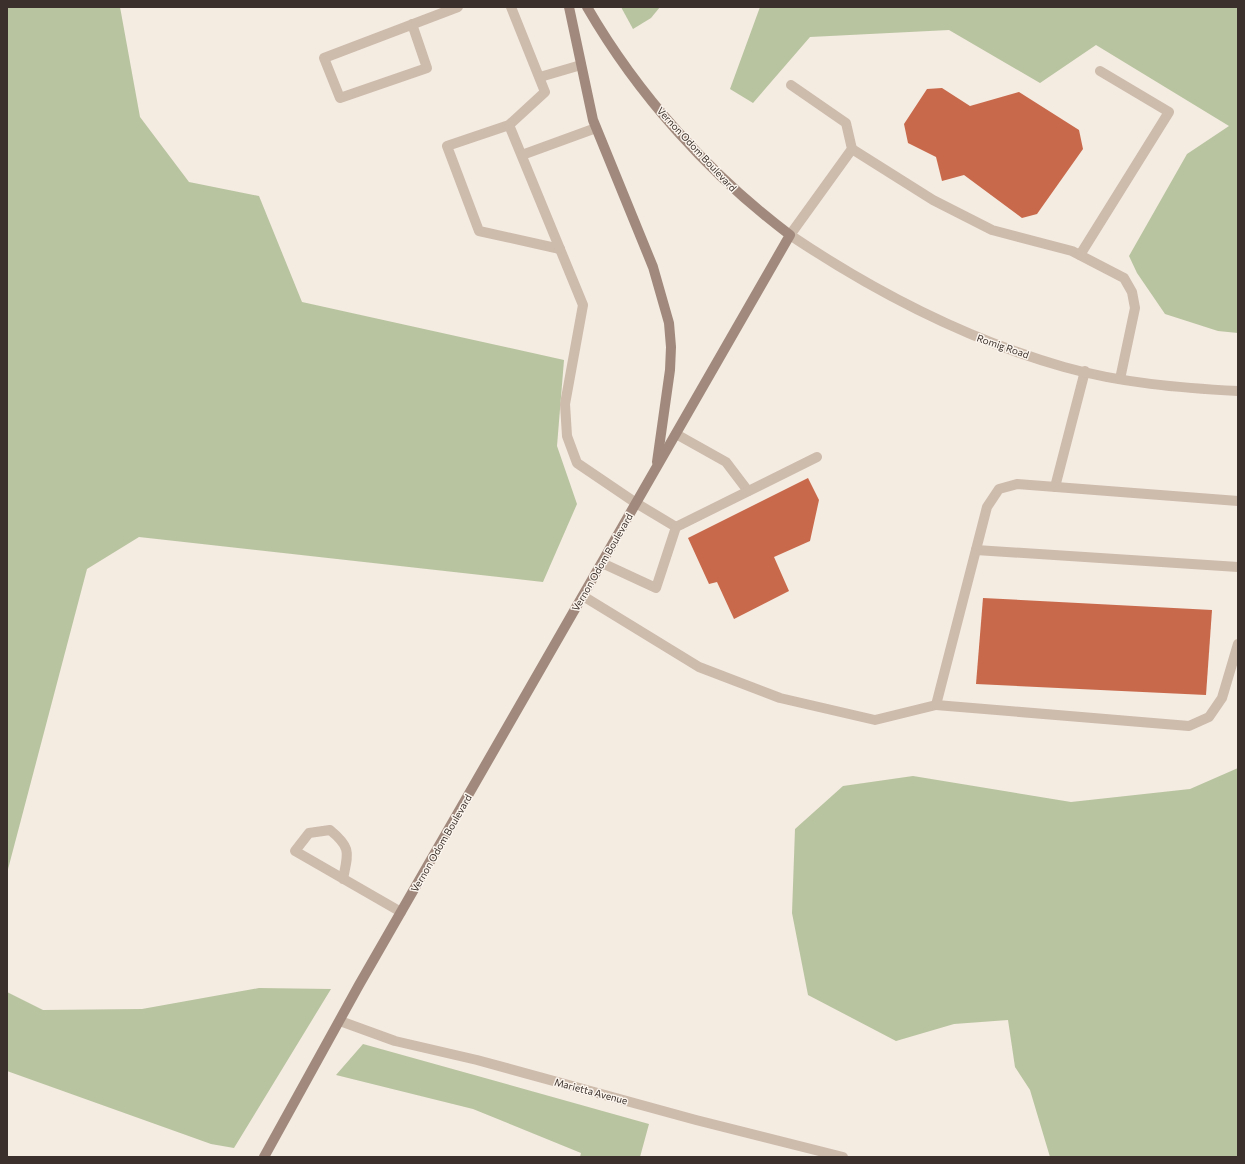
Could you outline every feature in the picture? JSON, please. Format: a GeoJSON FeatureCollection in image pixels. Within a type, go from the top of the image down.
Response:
{"type":"FeatureCollection","features":[{"type":"Feature","properties":{"kind":"main road"},"geometry":{"type":"LineString","coordinates":[[569,7],[580,65],[596,128],[653,268],[669,323],[671,347],[670,370],[656,468]]}},
{"type":"Feature","properties":{"kind":"main road","name":"Vernon Odom Boulevard"},"geometry":{"type":"LineString","coordinates":[[264,1157],[401,912],[790,235],[734,190],[670,122],[618,57],[587,7]]}},
{"type":"Feature","properties":{"kind":"street"},"geometry":{"type":"LineString","coordinates":[[412,24],[427,68],[340,98],[324,58],[412,24],[458,7]]}},
{"type":"Feature","properties":{"kind":"street"},"geometry":{"type":"LineString","coordinates":[[511,7],[545,92],[510,125],[447,146],[480,231],[560,249]]}},
{"type":"Feature","properties":{"kind":"street"},"geometry":{"type":"LineString","coordinates":[[540,77],[580,65]]}},
{"type":"Feature","properties":{"kind":"street"},"geometry":{"type":"LineString","coordinates":[[1080,255],[1169,112],[1100,71]]}},
{"type":"Feature","properties":{"kind":"street"},"geometry":{"type":"LineString","coordinates":[[791,85],[846,123],[852,149],[933,200],[992,230],[1072,251],[1124,278],[1132,292],[1135,308],[1120,379]]}},
{"type":"Feature","properties":{"kind":"street"},"geometry":{"type":"LineString","coordinates":[[510,125],[583,305],[565,404],[567,436],[577,463],[636,503],[676,527]]}},
{"type":"Feature","properties":{"kind":"street"},"geometry":{"type":"LineString","coordinates":[[522,155],[596,128]]}},
{"type":"Feature","properties":{"kind":"street"},"geometry":{"type":"LineString","coordinates":[[790,235],[852,149]]}},
{"type":"Feature","properties":{"kind":"street","name":"Romig Road"},"geometry":{"type":"LineString","coordinates":[[790,235],[834,264],[879,290],[970,335],[1065,368],[1120,379],[1182,388],[1238,391]]}},
{"type":"Feature","properties":{"kind":"street"},"geometry":{"type":"LineString","coordinates":[[1055,487],[1085,371]]}},
{"type":"Feature","properties":{"kind":"street"},"geometry":{"type":"LineString","coordinates":[[676,434],[726,462],[748,491]]}},
{"type":"Feature","properties":{"kind":"street"},"geometry":{"type":"LineString","coordinates":[[602,563],[656,588],[676,527],[817,457]]}},
{"type":"Feature","properties":{"kind":"street"},"geometry":{"type":"LineString","coordinates":[[936,705],[987,507],[999,489],[1017,484],[1238,501]]}},
{"type":"Feature","properties":{"kind":"street"},"geometry":{"type":"LineString","coordinates":[[976,550],[1238,567]]}},
{"type":"Feature","properties":{"kind":"street"},"geometry":{"type":"LineString","coordinates":[[583,596],[699,667],[780,698],[875,720],[936,705],[1189,726],[1209,717],[1222,698],[1238,644]]}},
{"type":"Feature","properties":{"kind":"street"},"geometry":{"type":"LineString","coordinates":[[344,879],[348,854],[344,841],[330,830],[309,833],[295,851],[401,912]]}},
{"type":"Feature","properties":{"kind":"street","name":"Marietta Avenue"},"geometry":{"type":"LineString","coordinates":[[340,1021],[395,1041],[477,1060],[696,1120],[843,1157]]}},
{"type":"Feature","properties":{"kind":"green space"},"geometry":{"type":"Polygon","coordinates":[[[7,7],[120,7],[140,117],[189,182],[259,196],[302,302],[564,360],[557,446],[577,504],[543,582],[139,537],[87,569],[7,873],[7,7]]]}},
{"type":"Feature","properties":{"kind":"green space"},"geometry":{"type":"Polygon","coordinates":[[[621,7],[660,7],[651,18],[633,29],[621,7]]]}},
{"type":"Feature","properties":{"kind":"green space"},"geometry":{"type":"Polygon","coordinates":[[[760,7],[1238,7],[1238,333],[1218,331],[1165,314],[1137,273],[1129,256],[1187,154],[1229,126],[1096,45],[1040,83],[949,30],[810,37],[753,103],[730,89],[760,7]]]}},
{"type":"Feature","properties":{"kind":"green space"},"geometry":{"type":"Polygon","coordinates":[[[1238,768],[1238,1157],[1050,1157],[1030,1090],[1015,1067],[1008,1020],[954,1024],[896,1041],[808,995],[792,913],[795,829],[843,786],[913,776],[1071,802],[1190,789],[1238,768]]]}},
{"type":"Feature","properties":{"kind":"green space"},"geometry":{"type":"Polygon","coordinates":[[[259,988],[331,989],[234,1148],[211,1144],[7,1071],[7,992],[43,1010],[142,1009],[259,988]]]}},
{"type":"Feature","properties":{"kind":"green space"},"geometry":{"type":"Polygon","coordinates":[[[363,1044],[649,1124],[640,1157],[580,1157],[581,1153],[473,1109],[336,1075],[363,1044]]]}},
{"type":"Feature","properties":{"kind":"building"},"geometry":{"type":"Polygon","coordinates":[[[942,88],[970,106],[1019,92],[1079,130],[1083,149],[1037,214],[1022,218],[964,175],[942,181],[936,157],[908,143],[904,124],[927,89],[942,88]]]}},
{"type":"Feature","properties":{"kind":"building"},"geometry":{"type":"Polygon","coordinates":[[[808,478],[819,500],[810,541],[774,557],[789,591],[734,619],[717,582],[709,584],[688,538],[808,478]]]}},
{"type":"Feature","properties":{"kind":"building"},"geometry":{"type":"Polygon","coordinates":[[[983,598],[1212,610],[1206,695],[976,684],[983,598]]]}}]}
